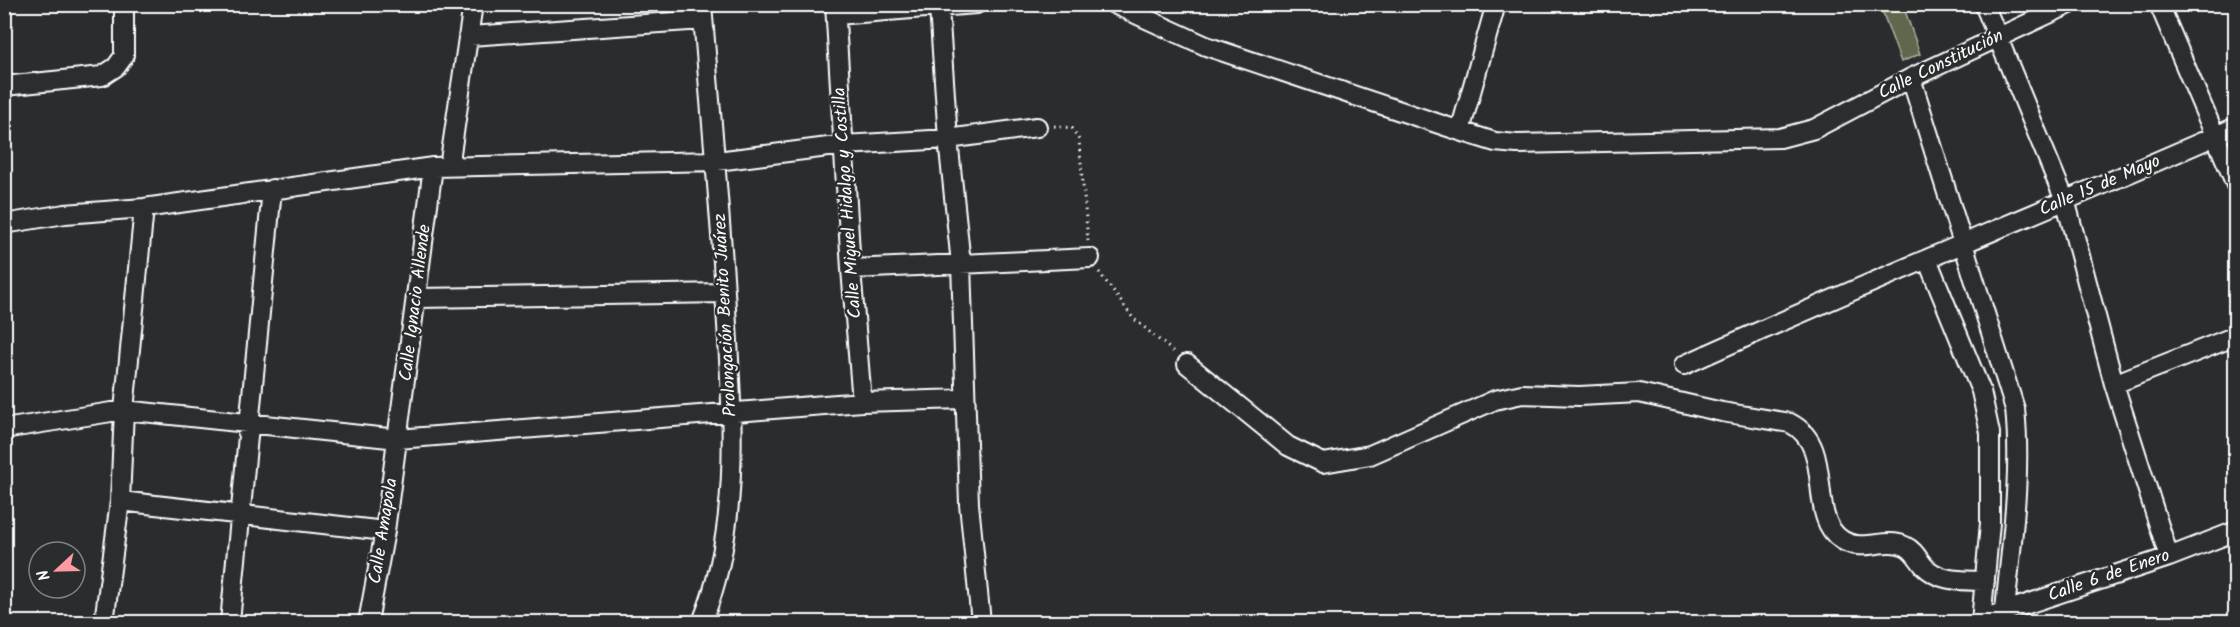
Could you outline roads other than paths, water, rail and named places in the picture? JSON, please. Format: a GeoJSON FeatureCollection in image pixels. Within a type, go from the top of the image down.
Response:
{"type":"FeatureCollection","features":[{"type":"Feature","properties":{"kind":"street"},"geometry":{"type":"LineString","coordinates":[[4,86],[102,76],[111,72],[124,56],[124,4]]}},
{"type":"Feature","properties":{"kind":"street","name":"Calle Ignacio Allende"},"geometry":{"type":"LineString","coordinates":[[398,440],[417,298],[441,167],[470,36],[473,4]]}},
{"type":"Feature","properties":{"kind":"street"},"geometry":{"type":"LineString","coordinates":[[836,10],[939,8],[976,4]]}},
{"type":"Feature","properties":{"kind":"street","name":"Calle Constitución"},"geometry":{"type":"LineString","coordinates":[[1114,4],[1126,12],[1206,46],[1495,142],[1579,144],[1761,141],[1814,129],[1911,78],[2070,4]]}},
{"type":"Feature","properties":{"kind":"street"},"geometry":{"type":"LineString","coordinates":[[1460,131],[1496,4]]}},
{"type":"Feature","properties":{"kind":"street"},"geometry":{"type":"LineString","coordinates":[[1984,4],[2066,202],[2114,384],[2169,556]]}},
{"type":"Feature","properties":{"kind":"street"},"geometry":{"type":"LineString","coordinates":[[2159,4],[2235,185]]}},
{"type":"Feature","properties":{"kind":"street"},"geometry":{"type":"LineString","coordinates":[[939,8],[948,139],[961,264],[967,375],[964,399],[969,504],[981,622]]}},
{"type":"Feature","properties":{"kind":"street","name":"Calle Miguel Hidalgo y Costilla"},"geometry":{"type":"LineString","coordinates":[[836,10],[851,269],[862,402]]}},
{"type":"Feature","properties":{"kind":"street"},"geometry":{"type":"LineString","coordinates":[[470,36],[702,12]]}},
{"type":"Feature","properties":{"kind":"street","name":"Prolongación Benito Juárez"},"geometry":{"type":"LineString","coordinates":[[702,12],[717,161],[732,412],[723,549],[702,622]]}},
{"type":"Feature","properties":{"kind":"street"},"geometry":{"type":"LineString","coordinates":[[1911,78],[2015,409],[2018,438],[2017,478],[2005,611]]}},
{"type":"Feature","properties":{"kind":"street"},"geometry":{"type":"LineString","coordinates":[[4,224],[65,214],[144,208],[441,167],[717,161],[844,146],[948,139],[1037,127]]}},
{"type":"Feature","properties":{"kind":"street","name":"Calle 15 de Mayo"},"geometry":{"type":"LineString","coordinates":[[1684,365],[1823,302],[2066,202],[2235,127]]}},
{"type":"Feature","properties":{"kind":"street"},"geometry":{"type":"LineString","coordinates":[[230,622],[272,189]]}},
{"type":"Feature","properties":{"kind":"street"},"geometry":{"type":"LineString","coordinates":[[104,622],[120,501],[124,410],[144,208]]}},
{"type":"Feature","properties":{"kind":"street"},"geometry":{"type":"LineString","coordinates":[[851,269],[1090,258]]}},
{"type":"Feature","properties":{"kind":"street"},"geometry":{"type":"LineString","coordinates":[[1928,259],[1981,391],[1990,433],[1990,523],[1981,621]]}},
{"type":"Feature","properties":{"kind":"street"},"geometry":{"type":"LineString","coordinates":[[417,298],[725,293]]}},
{"type":"Feature","properties":{"kind":"street"},"geometry":{"type":"LineString","coordinates":[[2114,384],[2235,336]]}},
{"type":"Feature","properties":{"kind":"street"},"geometry":{"type":"LineString","coordinates":[[1187,364],[1288,446],[1323,463],[1370,455],[1495,400],[1522,394],[1580,396],[1640,393],[1722,412],[1790,423],[1798,427],[1813,447],[1819,468],[1825,514],[1831,529],[1841,540],[1868,547],[1893,543],[1905,546],[1937,576],[1949,580],[1985,581]]}},
{"type":"Feature","properties":{"kind":"street"},"geometry":{"type":"LineString","coordinates":[[4,429],[124,410],[398,440],[862,402],[964,399]]}},
{"type":"Feature","properties":{"kind":"street","name":"Calle Amapola"},"geometry":{"type":"LineString","coordinates":[[368,622],[386,531],[398,440]]}},
{"type":"Feature","properties":{"kind":"street"},"geometry":{"type":"LineString","coordinates":[[120,501],[386,531]]}},
{"type":"Feature","properties":{"kind":"street","name":"Calle 6 de Enero"},"geometry":{"type":"LineString","coordinates":[[1981,621],[2235,531]]}}]}
